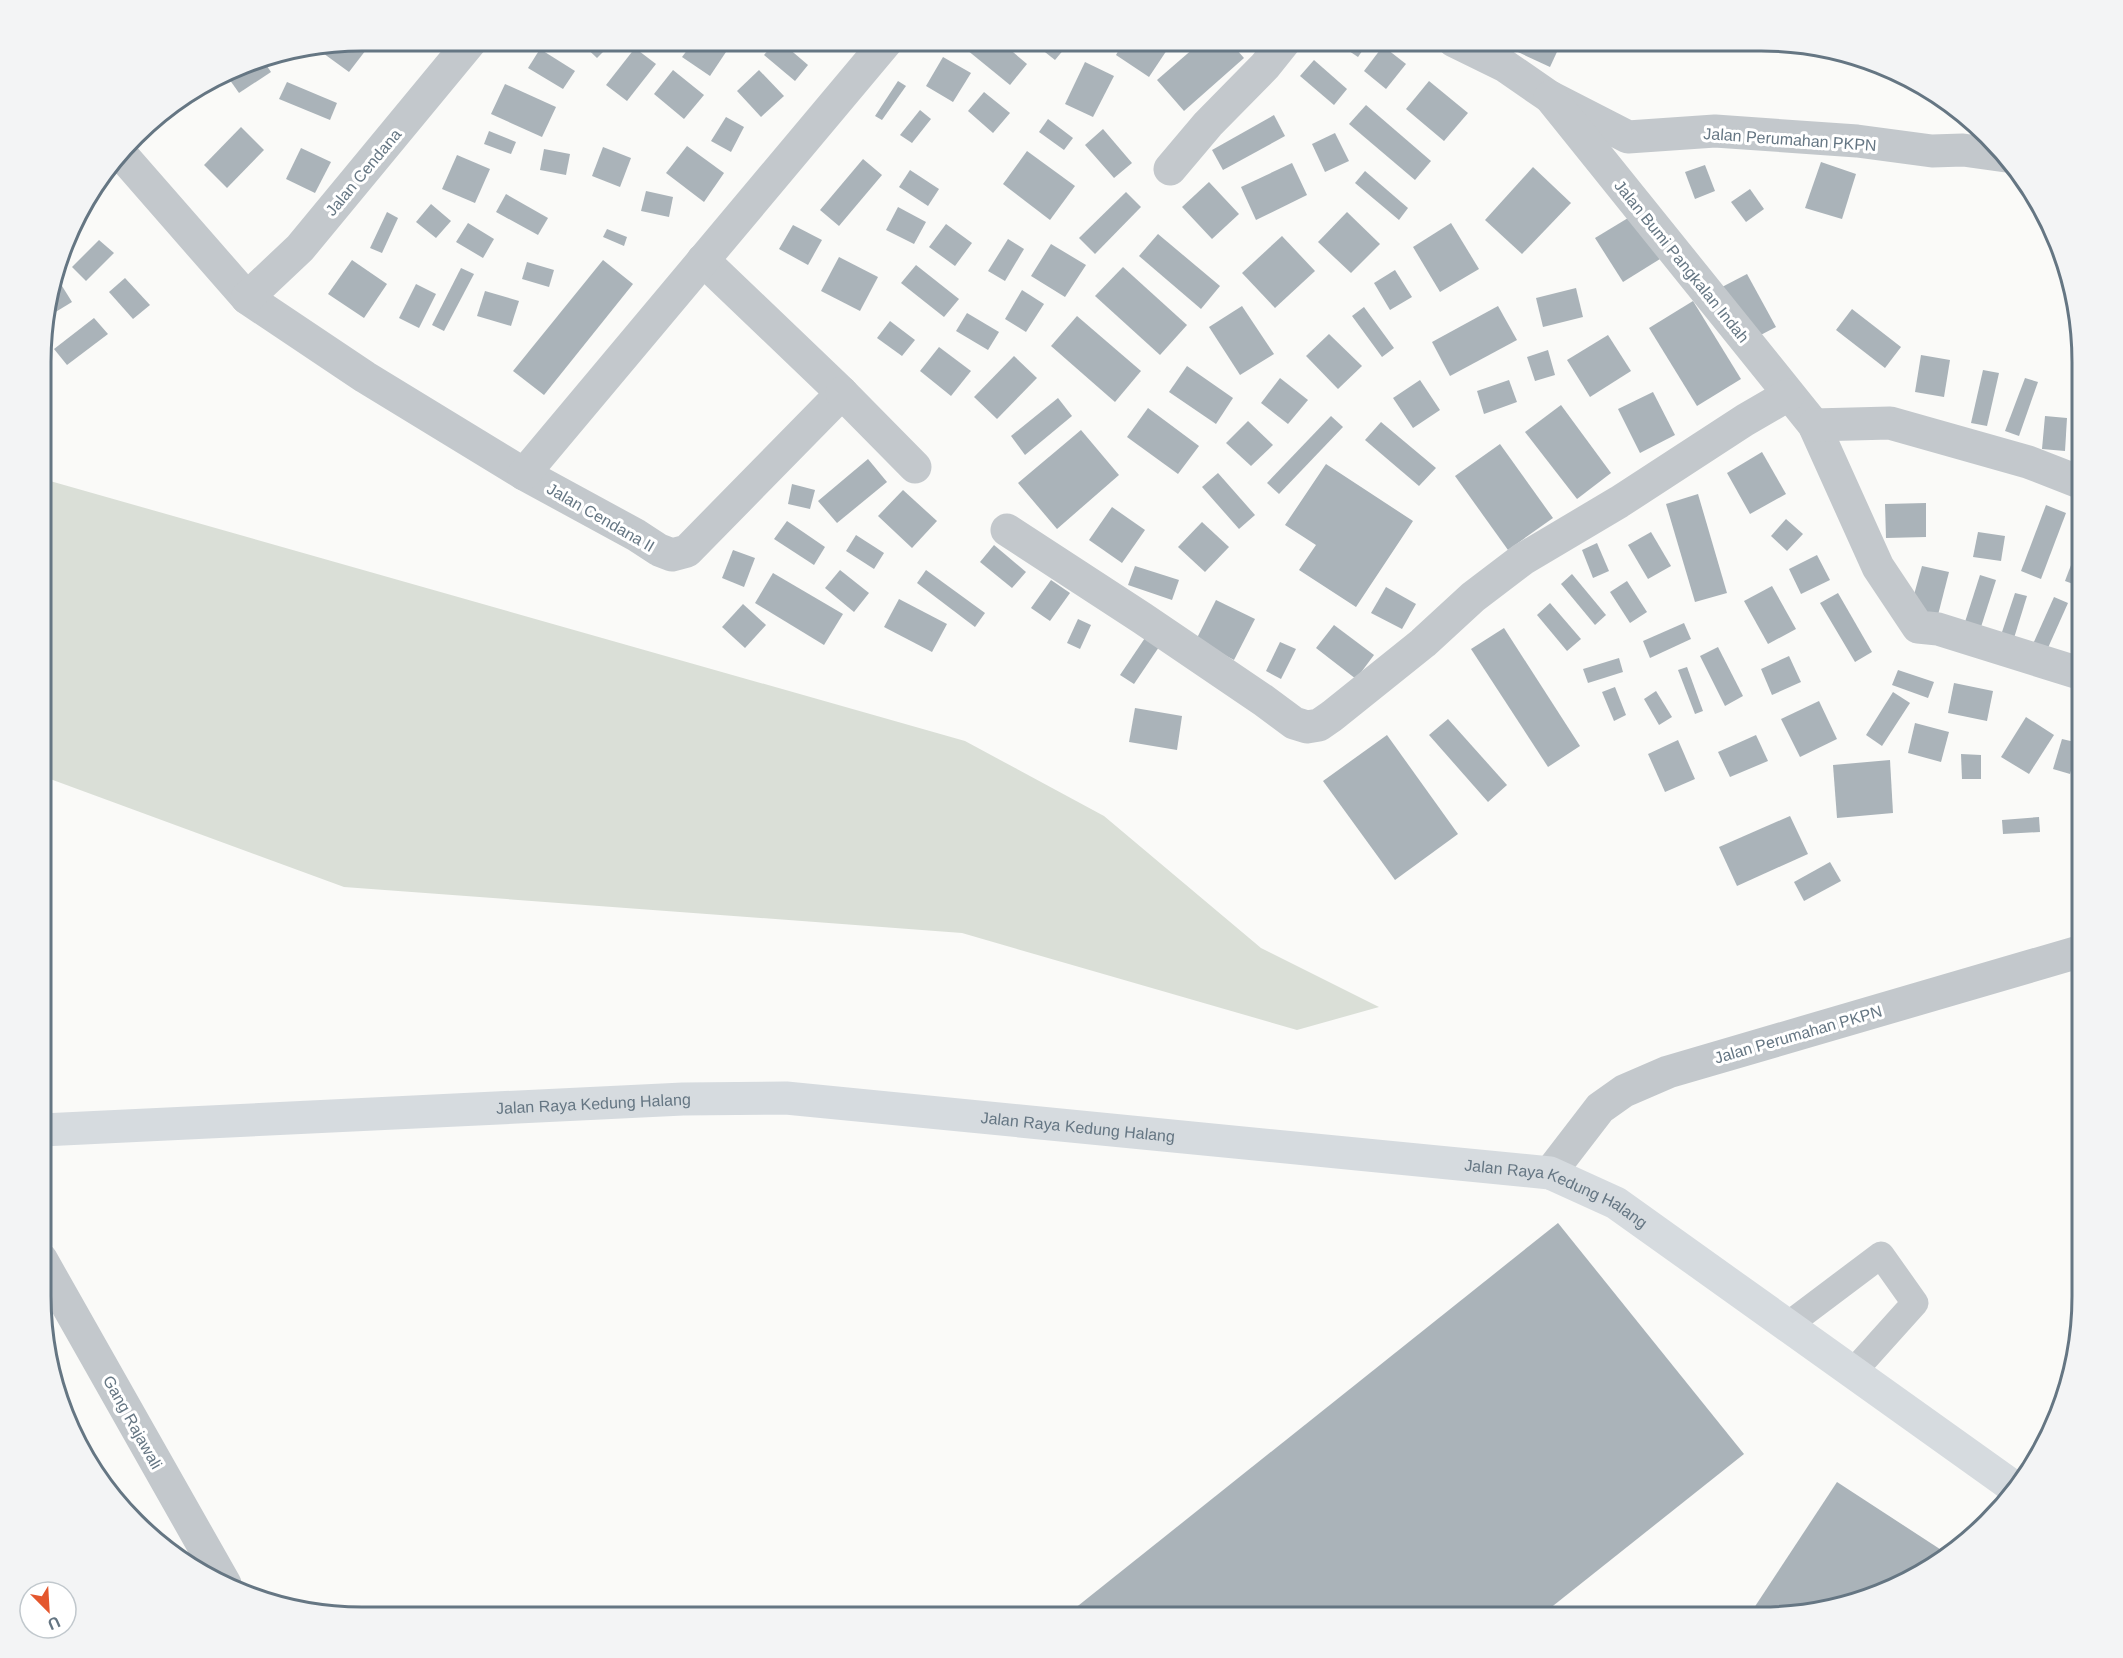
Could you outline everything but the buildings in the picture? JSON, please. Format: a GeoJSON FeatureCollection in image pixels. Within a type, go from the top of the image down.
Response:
{"type":"FeatureCollection","features":[{"type":"Feature","properties":{"kind":"main road","name":"Jalan Raya Kedung Halang"},"geometry":{"type":"LineString","coordinates":[[51,1130],[683,1099],[786,1098],[1550,1173],[1616,1203],[2009,1484]]}},
{"type":"Feature","properties":{"kind":"street","name":"Jalan Cendana"},"geometry":{"type":"LineString","coordinates":[[247,298],[300,248],[462,51]]}},
{"type":"Feature","properties":{"kind":"street"},"geometry":{"type":"LineString","coordinates":[[126,160],[247,298],[364,377],[524,474],[879,51]]}},
{"type":"Feature","properties":{"kind":"street"},"geometry":{"type":"LineString","coordinates":[[1170,169],[1208,124],[1277,51]]}},
{"type":"Feature","properties":{"kind":"street","name":"Jalan Perumahan PKPN"},"geometry":{"type":"LineString","coordinates":[[1474,51],[1505,66],[1550,97],[1628,137],[1715,131],[1857,141],[1932,151],[1963,150],[1992,154]]}},
{"type":"Feature","properties":{"kind":"street","name":"Jalan Bumi Pangkalan Indah"},"geometry":{"type":"LineString","coordinates":[[1550,97],[1699,279],[1788,395],[1814,425],[1878,567],[1918,627],[1938,629],[2072,671]]}},
{"type":"Feature","properties":{"kind":"street"},"geometry":{"type":"LineString","coordinates":[[703,260],[842,393],[915,467]]}},
{"type":"Feature","properties":{"kind":"street","name":"Jalan Cendana II"},"geometry":{"type":"LineString","coordinates":[[524,474],[659,550],[672,555],[687,551],[842,393]]}},
{"type":"Feature","properties":{"kind":"street"},"geometry":{"type":"LineString","coordinates":[[1007,530],[1142,618],[1294,723],[1307,727],[1319,725],[1423,643],[1473,597],[1523,559],[1619,502],[1745,420],[1788,395]]}},
{"type":"Feature","properties":{"kind":"street"},"geometry":{"type":"LineString","coordinates":[[1814,425],[1890,423],[2028,462],[2072,479]]}},
{"type":"Feature","properties":{"kind":"street","name":"Jalan Perumahan PKPN"},"geometry":{"type":"LineString","coordinates":[[1550,1173],[1600,1108],[1624,1091],[1668,1072],[2072,954]]}},
{"type":"Feature","properties":{"kind":"street","name":"Gang Rajawali"},"geometry":{"type":"LineString","coordinates":[[51,1277],[218,1571]]}},
{"type":"Feature","properties":{"kind":"lane"},"geometry":{"type":"LineString","coordinates":[[1788,1325],[1881,1256],[1915,1303],[1853,1372]]}},
{"type":"Feature","properties":{"kind":"shaded area"},"geometry":{"type":"Polygon","coordinates":[[[51,481],[965,741],[1104,816],[1261,948],[1379,1007],[1297,1030],[962,933],[344,887],[51,779],[51,481]]]}}]}
